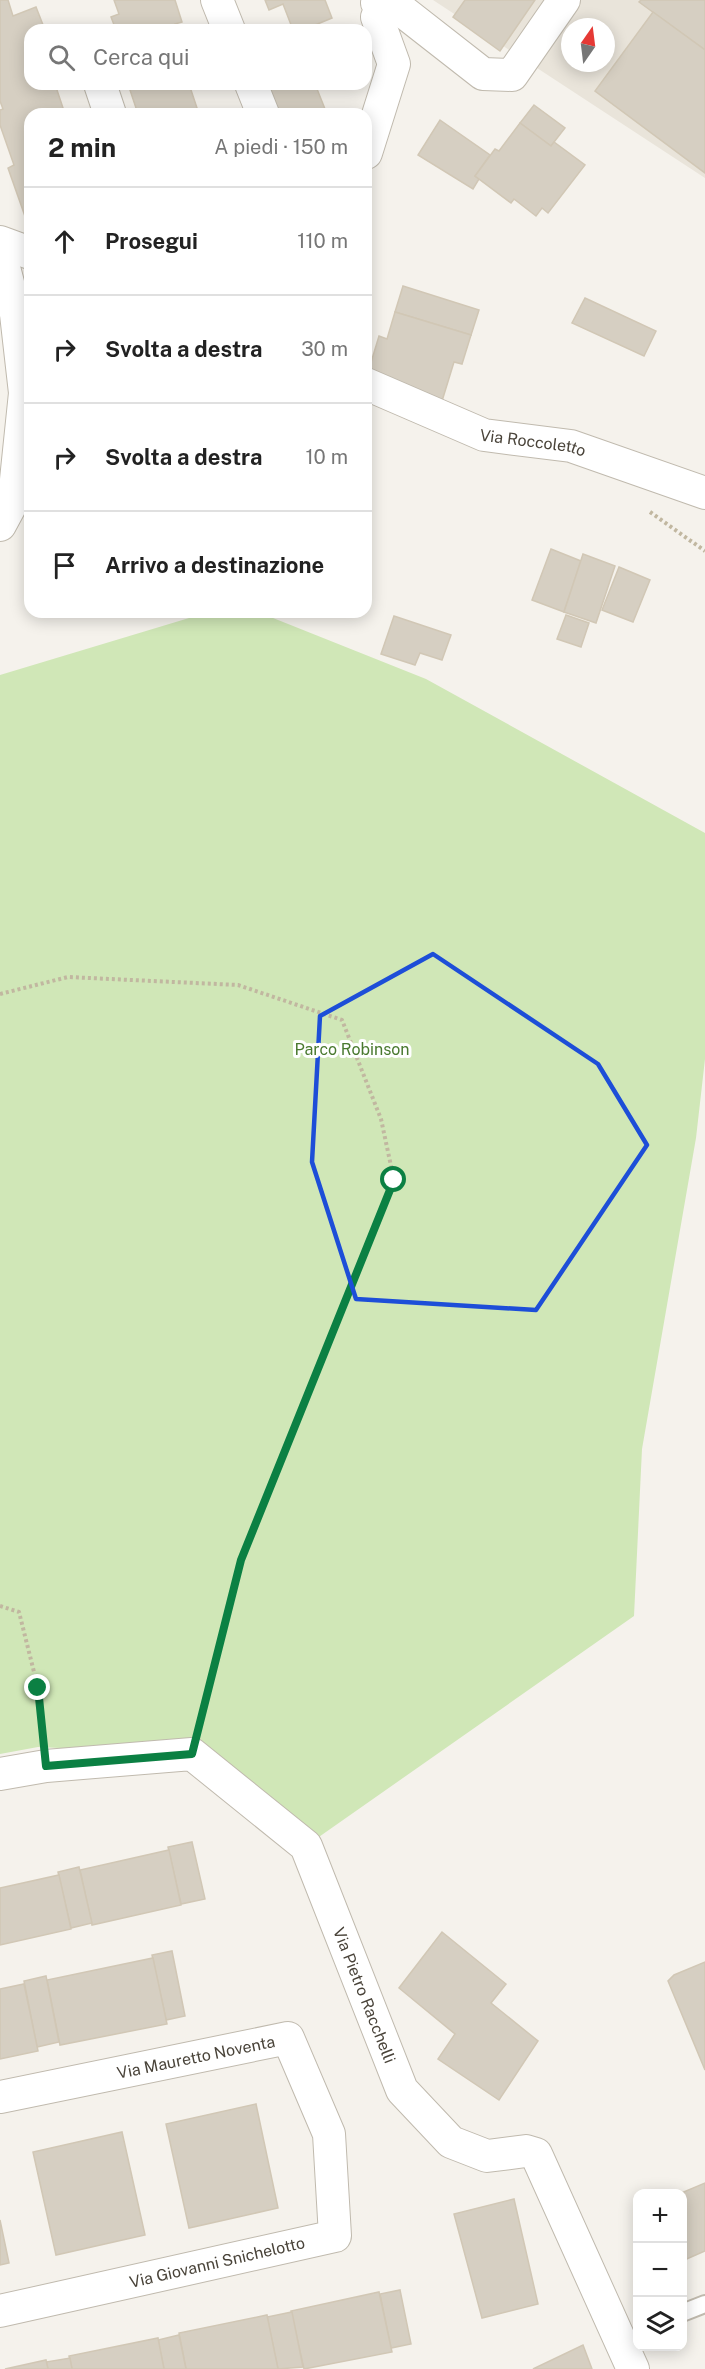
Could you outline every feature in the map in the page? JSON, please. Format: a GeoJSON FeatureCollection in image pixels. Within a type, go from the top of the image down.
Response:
{"type":"FeatureCollection","features":[{"type":"Feature","properties":{"kind":"street"},"geometry":{"type":"LineString","coordinates":[[217,0],[227,24]]}},
{"type":"Feature","properties":{"kind":"street"},"geometry":{"type":"LineString","coordinates":[[372,134],[394,64],[377,17],[380,8],[396,6],[483,74],[512,75],[564,0]]}},
{"type":"Feature","properties":{"kind":"street"},"geometry":{"type":"LineString","coordinates":[[102,90],[108,108]]}},
{"type":"Feature","properties":{"kind":"street"},"geometry":{"type":"LineString","coordinates":[[253,90],[261,108]]}},
{"type":"Feature","properties":{"kind":"street"},"geometry":{"type":"LineString","coordinates":[[0,242],[24,251]]}},
{"type":"Feature","properties":{"kind":"street"},"geometry":{"type":"LineString","coordinates":[[0,252],[16,314],[13,393],[14,499],[0,525]]}},
{"type":"Feature","properties":{"kind":"street","name":"Via Roccoletto"},"geometry":{"type":"LineString","coordinates":[[372,387],[484,435],[571,446],[705,493]]}},
{"type":"Feature","properties":{"kind":"street"},"geometry":{"type":"LineString","coordinates":[[0,1774],[46,1766],[192,1754]]}},
{"type":"Feature","properties":{"kind":"street","name":"Via Pietro Racchelli"},"geometry":{"type":"LineString","coordinates":[[192,1754],[306,1846],[402,2090],[451,2142],[487,2156],[526,2151],[536,2154],[541,2160],[629,2335],[633,2369]]}},
{"type":"Feature","properties":{"kind":"street","name":"Via Mauretto Noventa"},"geometry":{"type":"LineString","coordinates":[[0,2097],[288,2038],[329,2134]]}},
{"type":"Feature","properties":{"kind":"street","name":"Via Giovanni Snichelotto"},"geometry":{"type":"LineString","coordinates":[[0,2311],[334,2236],[329,2134]]}},
{"type":"Feature","properties":{"kind":"lane"},"geometry":{"type":"LineString","coordinates":[[687,2311],[705,2304]]}},
{"type":"Feature","properties":{"kind":"path"},"geometry":{"type":"LineString","coordinates":[[0,994],[68,977],[238,985],[342,1020],[381,1119],[394,1180],[241,1560],[192,1754]]}},
{"type":"Feature","properties":{"kind":"path"},"geometry":{"type":"LineString","coordinates":[[0,1606],[19,1612],[38,1688],[46,1766]]}},
{"type":"Feature","properties":{"kind":"highlighted area"},"geometry":{"type":"Polygon","coordinates":[[[433,954],[598,1064],[647,1145],[536,1310],[356,1299],[312,1162],[320,1016],[433,954]]]}},
{"type":"Feature","properties":{"kind":"shaded area"},"geometry":{"type":"Polygon","coordinates":[[[433,0],[705,0],[705,178],[433,0]]]}},
{"type":"Feature","properties":{"kind":"green space","name":"Parco Robinson"},"geometry":{"type":"Polygon","coordinates":[[[189,618],[273,618],[426,679],[705,833],[705,1059],[696,1138],[642,1449],[634,1616],[306,1846],[192,1754],[38,1747],[0,1754],[0,675],[189,618]]]}},
{"type":"Feature","properties":{"kind":"building"},"geometry":{"type":"Polygon","coordinates":[[[0,0],[8,0],[13,16],[36,7],[43,24],[24,24],[24,90],[57,90],[63,108],[24,108],[24,213],[8,168],[14,165],[0,125],[0,110],[3,109],[0,101],[0,0]]]}},
{"type":"Feature","properties":{"kind":"building"},"geometry":{"type":"Polygon","coordinates":[[[114,0],[175,0],[182,22],[114,24],[111,17],[119,14],[114,0]]]}},
{"type":"Feature","properties":{"kind":"building"},"geometry":{"type":"Polygon","coordinates":[[[265,0],[325,0],[332,18],[318,24],[291,24],[283,4],[269,10],[265,0]]]}},
{"type":"Feature","properties":{"kind":"building"},"geometry":{"type":"Polygon","coordinates":[[[465,0],[535,0],[500,51],[453,17],[465,0]]]}},
{"type":"Feature","properties":{"kind":"building"},"geometry":{"type":"Polygon","coordinates":[[[641,0],[705,0],[705,50],[639,2],[641,0]]]}},
{"type":"Feature","properties":{"kind":"building"},"geometry":{"type":"Polygon","coordinates":[[[653,12],[705,50],[705,173],[595,91],[609,72],[615,72],[615,64],[653,12]]]}},
{"type":"Feature","properties":{"kind":"building"},"geometry":{"type":"Polygon","coordinates":[[[130,90],[191,90],[197,108],[136,108],[130,90]]]}},
{"type":"Feature","properties":{"kind":"building"},"geometry":{"type":"Polygon","coordinates":[[[263,90],[317,90],[325,108],[269,108],[263,90]]]}},
{"type":"Feature","properties":{"kind":"building"},"geometry":{"type":"Polygon","coordinates":[[[534,105],[565,128],[551,146],[520,123],[534,105]]]}},
{"type":"Feature","properties":{"kind":"building"},"geometry":{"type":"Polygon","coordinates":[[[440,120],[490,155],[475,176],[479,179],[473,189],[418,155],[440,120]]]}},
{"type":"Feature","properties":{"kind":"building"},"geometry":{"type":"Polygon","coordinates":[[[520,123],[551,146],[554,142],[585,165],[548,213],[542,208],[536,216],[514,199],[511,203],[475,176],[495,149],[499,151],[520,123]]]}},
{"type":"Feature","properties":{"kind":"building"},"geometry":{"type":"Polygon","coordinates":[[[403,286],[479,310],[471,335],[395,312],[403,286]]]}},
{"type":"Feature","properties":{"kind":"building"},"geometry":{"type":"Polygon","coordinates":[[[585,298],[656,331],[644,356],[572,323],[585,298]]]}},
{"type":"Feature","properties":{"kind":"building"},"geometry":{"type":"Polygon","coordinates":[[[395,312],[471,335],[462,364],[454,362],[442,401],[372,381],[372,359],[379,336],[387,339],[395,312]]]}},
{"type":"Feature","properties":{"kind":"building"},"geometry":{"type":"Polygon","coordinates":[[[551,549],[581,561],[564,612],[532,600],[551,549]]]}},
{"type":"Feature","properties":{"kind":"building"},"geometry":{"type":"Polygon","coordinates":[[[583,554],[615,566],[596,623],[564,612],[583,554]]]}},
{"type":"Feature","properties":{"kind":"building"},"geometry":{"type":"Polygon","coordinates":[[[619,567],[650,580],[633,622],[602,610],[619,567]]]}},
{"type":"Feature","properties":{"kind":"building"},"geometry":{"type":"Polygon","coordinates":[[[566,615],[589,623],[581,647],[557,639],[566,615]]]}},
{"type":"Feature","properties":{"kind":"building"},"geometry":{"type":"Polygon","coordinates":[[[394,616],[451,635],[442,660],[420,653],[415,665],[381,654],[394,616]]]}},
{"type":"Feature","properties":{"kind":"building"},"geometry":{"type":"Polygon","coordinates":[[[192,1842],[205,1899],[181,1904],[168,1847],[192,1842]]]}},
{"type":"Feature","properties":{"kind":"building"},"geometry":{"type":"Polygon","coordinates":[[[169,1850],[181,1905],[92,1925],[80,1870],[169,1850]]]}},
{"type":"Feature","properties":{"kind":"building"},"geometry":{"type":"Polygon","coordinates":[[[79,1867],[92,1923],[71,1928],[58,1872],[79,1867]]]}},
{"type":"Feature","properties":{"kind":"building"},"geometry":{"type":"Polygon","coordinates":[[[59,1875],[71,1929],[0,1945],[0,1888],[59,1875]]]}},
{"type":"Feature","properties":{"kind":"building"},"geometry":{"type":"Polygon","coordinates":[[[442,1932],[506,1984],[491,2003],[538,2041],[499,2100],[438,2059],[455,2034],[399,1988],[442,1932]]]}},
{"type":"Feature","properties":{"kind":"building"},"geometry":{"type":"Polygon","coordinates":[[[172,1951],[185,2016],[166,2020],[152,1955],[172,1951]]]}},
{"type":"Feature","properties":{"kind":"building"},"geometry":{"type":"Polygon","coordinates":[[[153,1958],[167,2024],[60,2045],[47,1980],[153,1958]]]}},
{"type":"Feature","properties":{"kind":"building"},"geometry":{"type":"Polygon","coordinates":[[[705,1962],[705,2070],[668,1981],[674,1975],[705,1962]]]}},
{"type":"Feature","properties":{"kind":"building"},"geometry":{"type":"Polygon","coordinates":[[[46,1976],[59,2042],[37,2047],[24,1981],[46,1976]]]}},
{"type":"Feature","properties":{"kind":"building"},"geometry":{"type":"Polygon","coordinates":[[[24,1984],[38,2051],[0,2059],[0,1989],[24,1984]]]}},
{"type":"Feature","properties":{"kind":"building"},"geometry":{"type":"Polygon","coordinates":[[[256,2104],[278,2208],[189,2228],[166,2124],[256,2104]]]}},
{"type":"Feature","properties":{"kind":"building"},"geometry":{"type":"Polygon","coordinates":[[[122,2132],[145,2235],[56,2255],[33,2152],[122,2132]]]}},
{"type":"Feature","properties":{"kind":"building"},"geometry":{"type":"Polygon","coordinates":[[[705,2183],[705,2251],[687,2259],[687,2243],[687,2191],[705,2183]]]}},
{"type":"Feature","properties":{"kind":"building"},"geometry":{"type":"Polygon","coordinates":[[[514,2199],[538,2304],[482,2318],[454,2214],[514,2199]]]}},
{"type":"Feature","properties":{"kind":"building"},"geometry":{"type":"Polygon","coordinates":[[[0,2220],[9,2263],[0,2265],[0,2220]]]}},
{"type":"Feature","properties":{"kind":"building"},"geometry":{"type":"Polygon","coordinates":[[[400,2290],[411,2344],[391,2348],[380,2294],[400,2290]]]}},
{"type":"Feature","properties":{"kind":"building"},"geometry":{"type":"Polygon","coordinates":[[[379,2292],[392,2352],[304,2369],[291,2311],[379,2292]]]}},
{"type":"Feature","properties":{"kind":"building"},"geometry":{"type":"Polygon","coordinates":[[[292,2312],[303,2367],[278,2369],[267,2317],[292,2312]]]}},
{"type":"Feature","properties":{"kind":"building"},"geometry":{"type":"Polygon","coordinates":[[[267,2315],[278,2369],[186,2369],[179,2333],[267,2315]]]}},
{"type":"Feature","properties":{"kind":"building"},"geometry":{"type":"Polygon","coordinates":[[[179,2335],[186,2369],[164,2369],[158,2340],[179,2335]]]}},
{"type":"Feature","properties":{"kind":"building"},"geometry":{"type":"Polygon","coordinates":[[[158,2338],[164,2369],[72,2369],[69,2356],[158,2338]]]}},
{"type":"Feature","properties":{"kind":"building"},"geometry":{"type":"Polygon","coordinates":[[[583,2345],[592,2369],[533,2369],[583,2345]]]}},
{"type":"Feature","properties":{"kind":"building"},"geometry":{"type":"Polygon","coordinates":[[[70,2358],[72,2369],[48,2369],[46,2362],[70,2358]]]}},
{"type":"Feature","properties":{"kind":"building"},"geometry":{"type":"Polygon","coordinates":[[[46,2360],[48,2369],[5,2369],[46,2360]]]}},
{"type":"Feature","properties":{"kind":"route"},"geometry":{"type":"LineString","coordinates":[[38,1688],[46,1766],[192,1754],[241,1560],[394,1180]]}}]}
